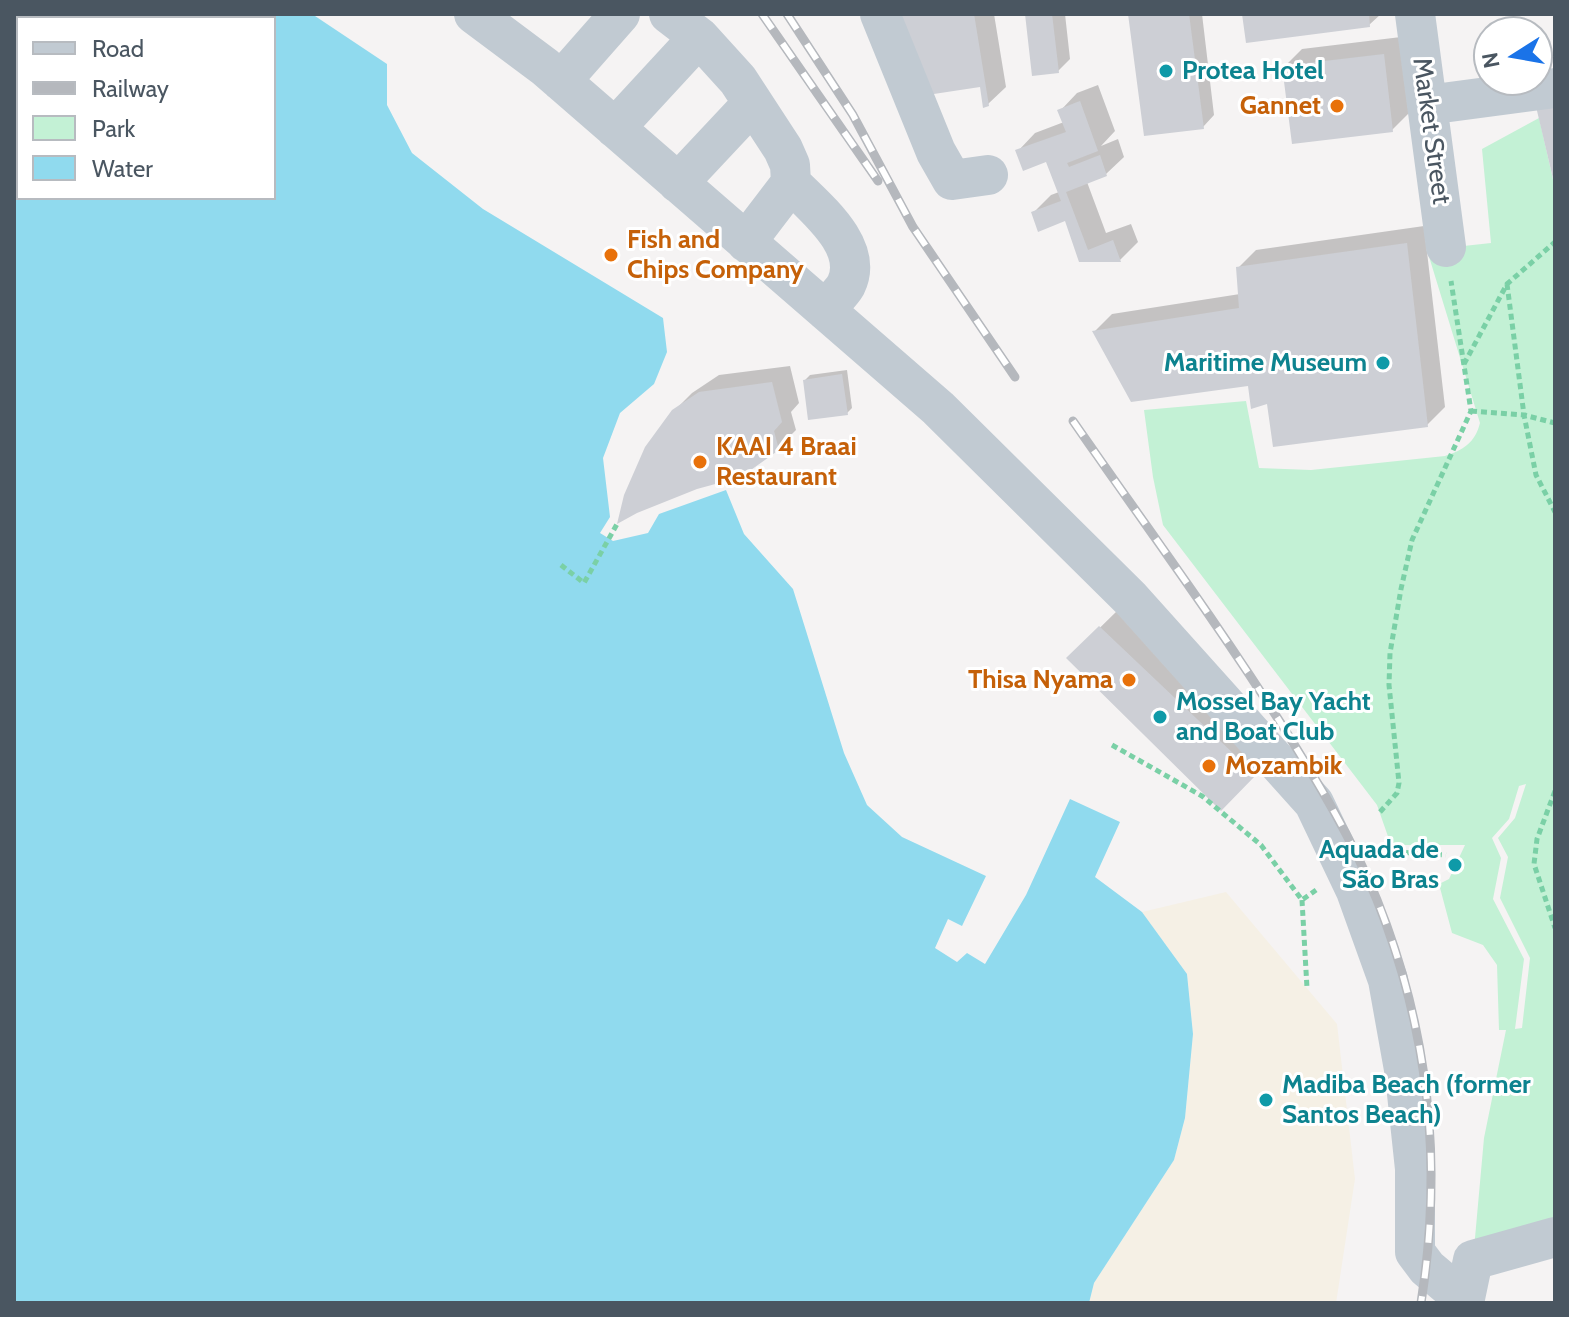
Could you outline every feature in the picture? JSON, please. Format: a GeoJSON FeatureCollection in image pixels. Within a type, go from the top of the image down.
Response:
{"type":"FeatureCollection","features":[{"type":"Feature","properties":{"kind":"street"},"geometry":{"type":"LineString","coordinates":[[561,81],[620,14]]}},
{"type":"Feature","properties":{"kind":"street"},"geometry":{"type":"LineString","coordinates":[[880,14],[936,152],[952,180],[988,175]]}},
{"type":"Feature","properties":{"kind":"street","name":"Market Street"},"geometry":{"type":"LineString","coordinates":[[1415,14],[1446,247]]}},
{"type":"Feature","properties":{"kind":"street"},"geometry":{"type":"LineString","coordinates":[[482,16],[938,408],[1131,599],[1314,803],[1356,891],[1388,980],[1405,1075],[1415,1169],[1415,1252],[1427,1268],[1464,1301],[1473,1260],[1555,1237]]}},
{"type":"Feature","properties":{"kind":"street"},"geometry":{"type":"LineString","coordinates":[[615,128],[684,26],[738,80],[790,165],[791,183],[746,242]]}},
{"type":"Feature","properties":{"kind":"street"},"geometry":{"type":"LineString","coordinates":[[1427,105],[1555,88]]}},
{"type":"Feature","properties":{"kind":"street"},"geometry":{"type":"LineString","coordinates":[[678,183],[753,103]]}},
{"type":"Feature","properties":{"kind":"street"},"geometry":{"type":"LineString","coordinates":[[791,183],[840,233],[846,249],[846,284],[825,310]]}},
{"type":"Feature","properties":{"kind":"path"},"geometry":{"type":"LineString","coordinates":[[1463,366],[1507,284],[1555,242]]}},
{"type":"Feature","properties":{"kind":"path"},"geometry":{"type":"LineString","coordinates":[[1380,812],[1397,793],[1399,783],[1389,685],[1390,653],[1409,553],[1447,459],[1471,411],[1446,247]]}},
{"type":"Feature","properties":{"kind":"path"},"geometry":{"type":"LineString","coordinates":[[1507,284],[1524,415],[1536,475],[1555,512]]}},
{"type":"Feature","properties":{"kind":"path"},"geometry":{"type":"LineString","coordinates":[[1471,411],[1524,415],[1555,423]]}},
{"type":"Feature","properties":{"kind":"path"},"geometry":{"type":"LineString","coordinates":[[561,565],[584,583],[617,524]]}},
{"type":"Feature","properties":{"kind":"path"},"geometry":{"type":"LineString","coordinates":[[1112,745],[1202,796],[1261,845],[1302,900],[1307,988]]}},
{"type":"Feature","properties":{"kind":"path"},"geometry":{"type":"LineString","coordinates":[[1555,791],[1537,839],[1534,864],[1555,928]]}},
{"type":"Feature","properties":{"kind":"path"},"geometry":{"type":"LineString","coordinates":[[1396,852],[1446,855]]}},
{"type":"Feature","properties":{"kind":"path"},"geometry":{"type":"LineString","coordinates":[[1302,900],[1323,885]]}},
{"type":"Feature","properties":{"kind":"green space"},"geometry":{"type":"Polygon","coordinates":[[[1539,118],[1555,188],[1555,1237],[1473,1260],[1484,1138],[1506,1030],[1499,1030],[1497,965],[1483,945],[1452,933],[1439,884],[1449,879],[1465,845],[1391,845],[1377,805],[1163,525],[1144,410],[1246,401],[1259,468],[1311,470],[1445,456],[1467,445],[1480,423],[1427,250],[1491,243],[1482,149],[1539,118]],[[1526,784],[1519,786],[1509,819],[1492,838],[1501,858],[1493,899],[1524,959],[1515,1029],[1522,1028],[1530,958],[1500,898],[1508,857],[1498,838],[1515,818],[1526,784]]]}},
{"type":"Feature","properties":{"kind":"sand","name":"Madiba Beach (former Santos Beach)"},"geometry":{"type":"Polygon","coordinates":[[[1226,892],[1337,1024],[1355,1179],[1336,1303],[1089,1303],[1094,1283],[1174,1160],[1185,1118],[1193,1034],[1187,974],[1142,912],[1226,892]]]}},
{"type":"Feature","properties":{"kind":"water"},"geometry":{"type":"Polygon","coordinates":[[[14,14],[312,14],[387,64],[387,105],[412,153],[483,209],[663,318],[667,352],[654,384],[620,413],[603,458],[610,517],[600,533],[613,541],[648,533],[659,514],[726,490],[744,534],[793,589],[844,753],[867,805],[902,837],[986,876],[962,926],[948,919],[935,948],[957,962],[967,953],[985,964],[1026,895],[1070,799],[1120,822],[1095,877],[1142,912],[1187,974],[1193,1034],[1185,1118],[1174,1160],[1094,1283],[1089,1303],[14,1303],[14,14]]]}},
{"type":"Feature","properties":{"kind":"building"},"geometry":{"type":"Polygon","coordinates":[[[901,14],[974,14],[989,106],[983,108],[980,87],[914,97],[901,14]]]}},
{"type":"Feature","properties":{"kind":"building"},"geometry":{"type":"Polygon","coordinates":[[[1025,14],[1052,14],[1059,73],[1032,76],[1025,14]]]}},
{"type":"Feature","properties":{"kind":"building","name":"Protea Hotel"},"geometry":{"type":"Polygon","coordinates":[[[1128,14],[1189,14],[1204,129],[1144,136],[1128,14]]]}},
{"type":"Feature","properties":{"kind":"building","name":"Protea Hotel"},"geometry":{"type":"Polygon","coordinates":[[[1242,14],[1369,14],[1370,27],[1246,43],[1242,14]]]}},
{"type":"Feature","properties":{"kind":"building"},"geometry":{"type":"Polygon","coordinates":[[[1384,54],[1393,132],[1292,144],[1282,66],[1384,54]]]}},
{"type":"Feature","properties":{"kind":"building"},"geometry":{"type":"Polygon","coordinates":[[[1553,93],[1555,183],[1534,98],[1553,96],[1553,93]]]}},
{"type":"Feature","properties":{"kind":"building"},"geometry":{"type":"Polygon","coordinates":[[[1080,101],[1098,151],[1067,163],[1069,167],[1100,155],[1107,176],[1066,192],[1088,250],[1113,240],[1121,262],[1079,262],[1065,221],[1038,232],[1031,212],[1061,201],[1046,162],[1023,171],[1015,150],[1066,132],[1057,110],[1080,101]]]}},
{"type":"Feature","properties":{"kind":"building"},"geometry":{"type":"Polygon","coordinates":[[[1407,243],[1428,427],[1273,447],[1267,404],[1251,409],[1248,386],[1131,402],[1092,331],[1239,308],[1236,267],[1407,243]]]}},
{"type":"Feature","properties":{"kind":"building"},"geometry":{"type":"Polygon","coordinates":[[[842,374],[848,415],[808,420],[803,380],[842,374]]]}},
{"type":"Feature","properties":{"kind":"building","name":"KAAI 4 Braai Restaurant"},"geometry":{"type":"Polygon","coordinates":[[[772,382],[782,422],[774,431],[779,450],[741,477],[697,489],[617,524],[624,495],[645,447],[672,410],[699,392],[772,382]]]}},
{"type":"Feature","properties":{"kind":"building","name":"Mossel Bay Yacht and Boat Club"},"geometry":{"type":"Polygon","coordinates":[[[1099,626],[1256,775],[1221,811],[1066,658],[1099,626]]]}},
{"type":"Feature","properties":{"kind":"railway"},"geometry":{"type":"LineString","coordinates":[[762,14],[878,181]]}},
{"type":"Feature","properties":{"kind":"railway"},"geometry":{"type":"LineString","coordinates":[[787,14],[853,115],[913,227],[1015,377]]}},
{"type":"Feature","properties":{"kind":"railway"},"geometry":{"type":"LineString","coordinates":[[1073,421],[1282,725],[1345,832],[1377,900],[1409,998],[1427,1098],[1431,1200],[1421,1303]]}},
{"type":"Feature","properties":{"kind":"place","name":"Protea Hotel"},"geometry":{"type":"Point","coordinates":[1166,71]}},
{"type":"Feature","properties":{"kind":"place","name":"Gannet"},"geometry":{"type":"Point","coordinates":[1337,106]}},
{"type":"Feature","properties":{"kind":"place","name":"Fish and Chips Company"},"geometry":{"type":"Point","coordinates":[611,255]}},
{"type":"Feature","properties":{"kind":"place","name":"Maritime Museum"},"geometry":{"type":"Point","coordinates":[1383,363]}},
{"type":"Feature","properties":{"kind":"place","name":"KAAI 4 Braai Restaurant"},"geometry":{"type":"Point","coordinates":[700,462]}},
{"type":"Feature","properties":{"kind":"place","name":"Thisa Nyama"},"geometry":{"type":"Point","coordinates":[1129,680]}},
{"type":"Feature","properties":{"kind":"place","name":"Mossel Bay Yacht and Boat Club"},"geometry":{"type":"Point","coordinates":[1160,717]}},
{"type":"Feature","properties":{"kind":"place","name":"Mozambik"},"geometry":{"type":"Point","coordinates":[1209,766]}},
{"type":"Feature","properties":{"kind":"place","name":"Aquada de São Bras"},"geometry":{"type":"Point","coordinates":[1455,865]}},
{"type":"Feature","properties":{"kind":"place","name":"Madiba Beach (former Santos Beach)"},"geometry":{"type":"Point","coordinates":[1266,1100]}}]}
